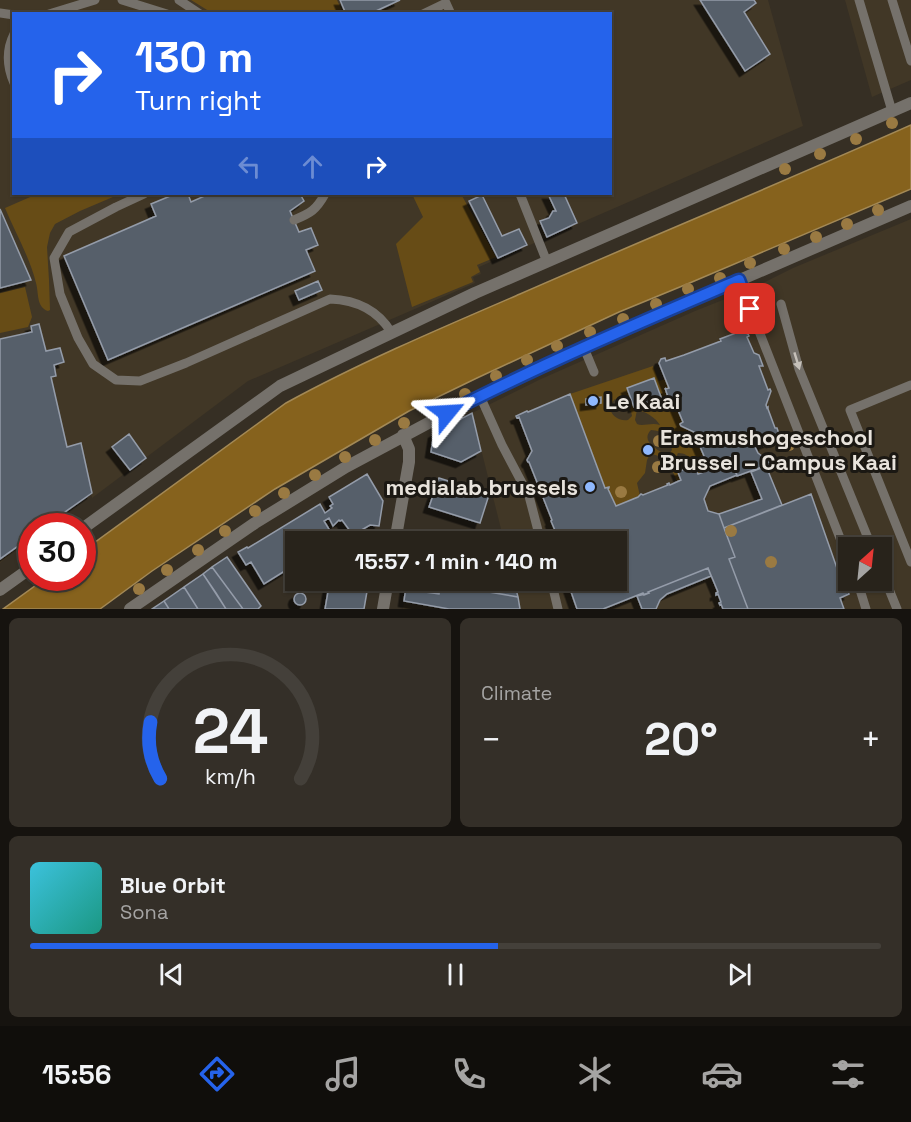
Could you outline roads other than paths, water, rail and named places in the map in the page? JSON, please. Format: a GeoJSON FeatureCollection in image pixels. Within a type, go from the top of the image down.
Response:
{"type":"FeatureCollection","features":[{"type":"Feature","properties":{"kind":"street"},"geometry":{"type":"LineString","coordinates":[[96,520],[280,386],[391,332],[547,262],[911,103]]}},
{"type":"Feature","properties":{"kind":"street"},"geometry":{"type":"LineString","coordinates":[[130,609],[255,523],[403,435],[584,348],[911,206]]}},
{"type":"Feature","properties":{"kind":"street"},"geometry":{"type":"LineString","coordinates":[[397,531],[410,462],[409,449],[403,435]]}},
{"type":"Feature","properties":{"kind":"street"},"geometry":{"type":"LineString","coordinates":[[0,590],[18,577]]}},
{"type":"Feature","properties":{"kind":"street"},"geometry":{"type":"LineString","coordinates":[[383,609],[386,591]]}},
{"type":"Feature","properties":{"kind":"lane"},"geometry":{"type":"LineString","coordinates":[[58,12],[95,0]]}},
{"type":"Feature","properties":{"kind":"lane"},"geometry":{"type":"LineString","coordinates":[[122,0],[161,12]]}},
{"type":"Feature","properties":{"kind":"lane"},"geometry":{"type":"LineString","coordinates":[[179,0],[197,12]]}},
{"type":"Feature","properties":{"kind":"lane"},"geometry":{"type":"LineString","coordinates":[[859,0],[892,111]]}},
{"type":"Feature","properties":{"kind":"lane"},"geometry":{"type":"LineString","coordinates":[[892,0],[911,58]]}},
{"type":"Feature","properties":{"kind":"lane"},"geometry":{"type":"LineString","coordinates":[[427,12],[446,3],[450,12]]}},
{"type":"Feature","properties":{"kind":"lane"},"geometry":{"type":"LineString","coordinates":[[12,37],[8,58],[9,73],[12,79]]}},
{"type":"Feature","properties":{"kind":"lane"},"geometry":{"type":"LineString","coordinates":[[142,195],[69,232],[54,258],[60,294],[78,338],[93,364],[116,380],[140,381],[330,299],[353,302],[368,308],[385,322],[391,332]]}},
{"type":"Feature","properties":{"kind":"lane"},"geometry":{"type":"LineString","coordinates":[[294,220],[309,214],[325,195]]}},
{"type":"Feature","properties":{"kind":"lane"},"geometry":{"type":"LineString","coordinates":[[520,195],[547,262]]}},
{"type":"Feature","properties":{"kind":"lane"},"geometry":{"type":"LineString","coordinates":[[739,280],[840,537]]}},
{"type":"Feature","properties":{"kind":"lane"},"geometry":{"type":"LineString","coordinates":[[781,304],[799,369],[867,537]]}},
{"type":"Feature","properties":{"kind":"lane"},"geometry":{"type":"LineString","coordinates":[[584,348],[594,372]]}},
{"type":"Feature","properties":{"kind":"lane"},"geometry":{"type":"LineString","coordinates":[[911,385],[850,410],[911,562]]}},
{"type":"Feature","properties":{"kind":"lane"},"geometry":{"type":"LineString","coordinates":[[480,396],[502,445],[529,496],[538,531]]}},
{"type":"Feature","properties":{"kind":"lane"},"geometry":{"type":"LineString","coordinates":[[554,591],[558,609]]}},
{"type":"Feature","properties":{"kind":"lane"},"geometry":{"type":"LineString","coordinates":[[860,591],[866,609]]}},
{"type":"Feature","properties":{"kind":"lane"},"geometry":{"type":"LineString","coordinates":[[890,591],[897,609]]}},
{"type":"Feature","properties":{"kind":"place","name":"Le Kaai"},"geometry":{"type":"Point","coordinates":[593,401]}},
{"type":"Feature","properties":{"kind":"place","name":"Erasmushogeschool Brussel – Campus Kaai"},"geometry":{"type":"Point","coordinates":[648,450]}},
{"type":"Feature","properties":{"kind":"place","name":"medialab.brussels"},"geometry":{"type":"Point","coordinates":[590,487]}}]}
